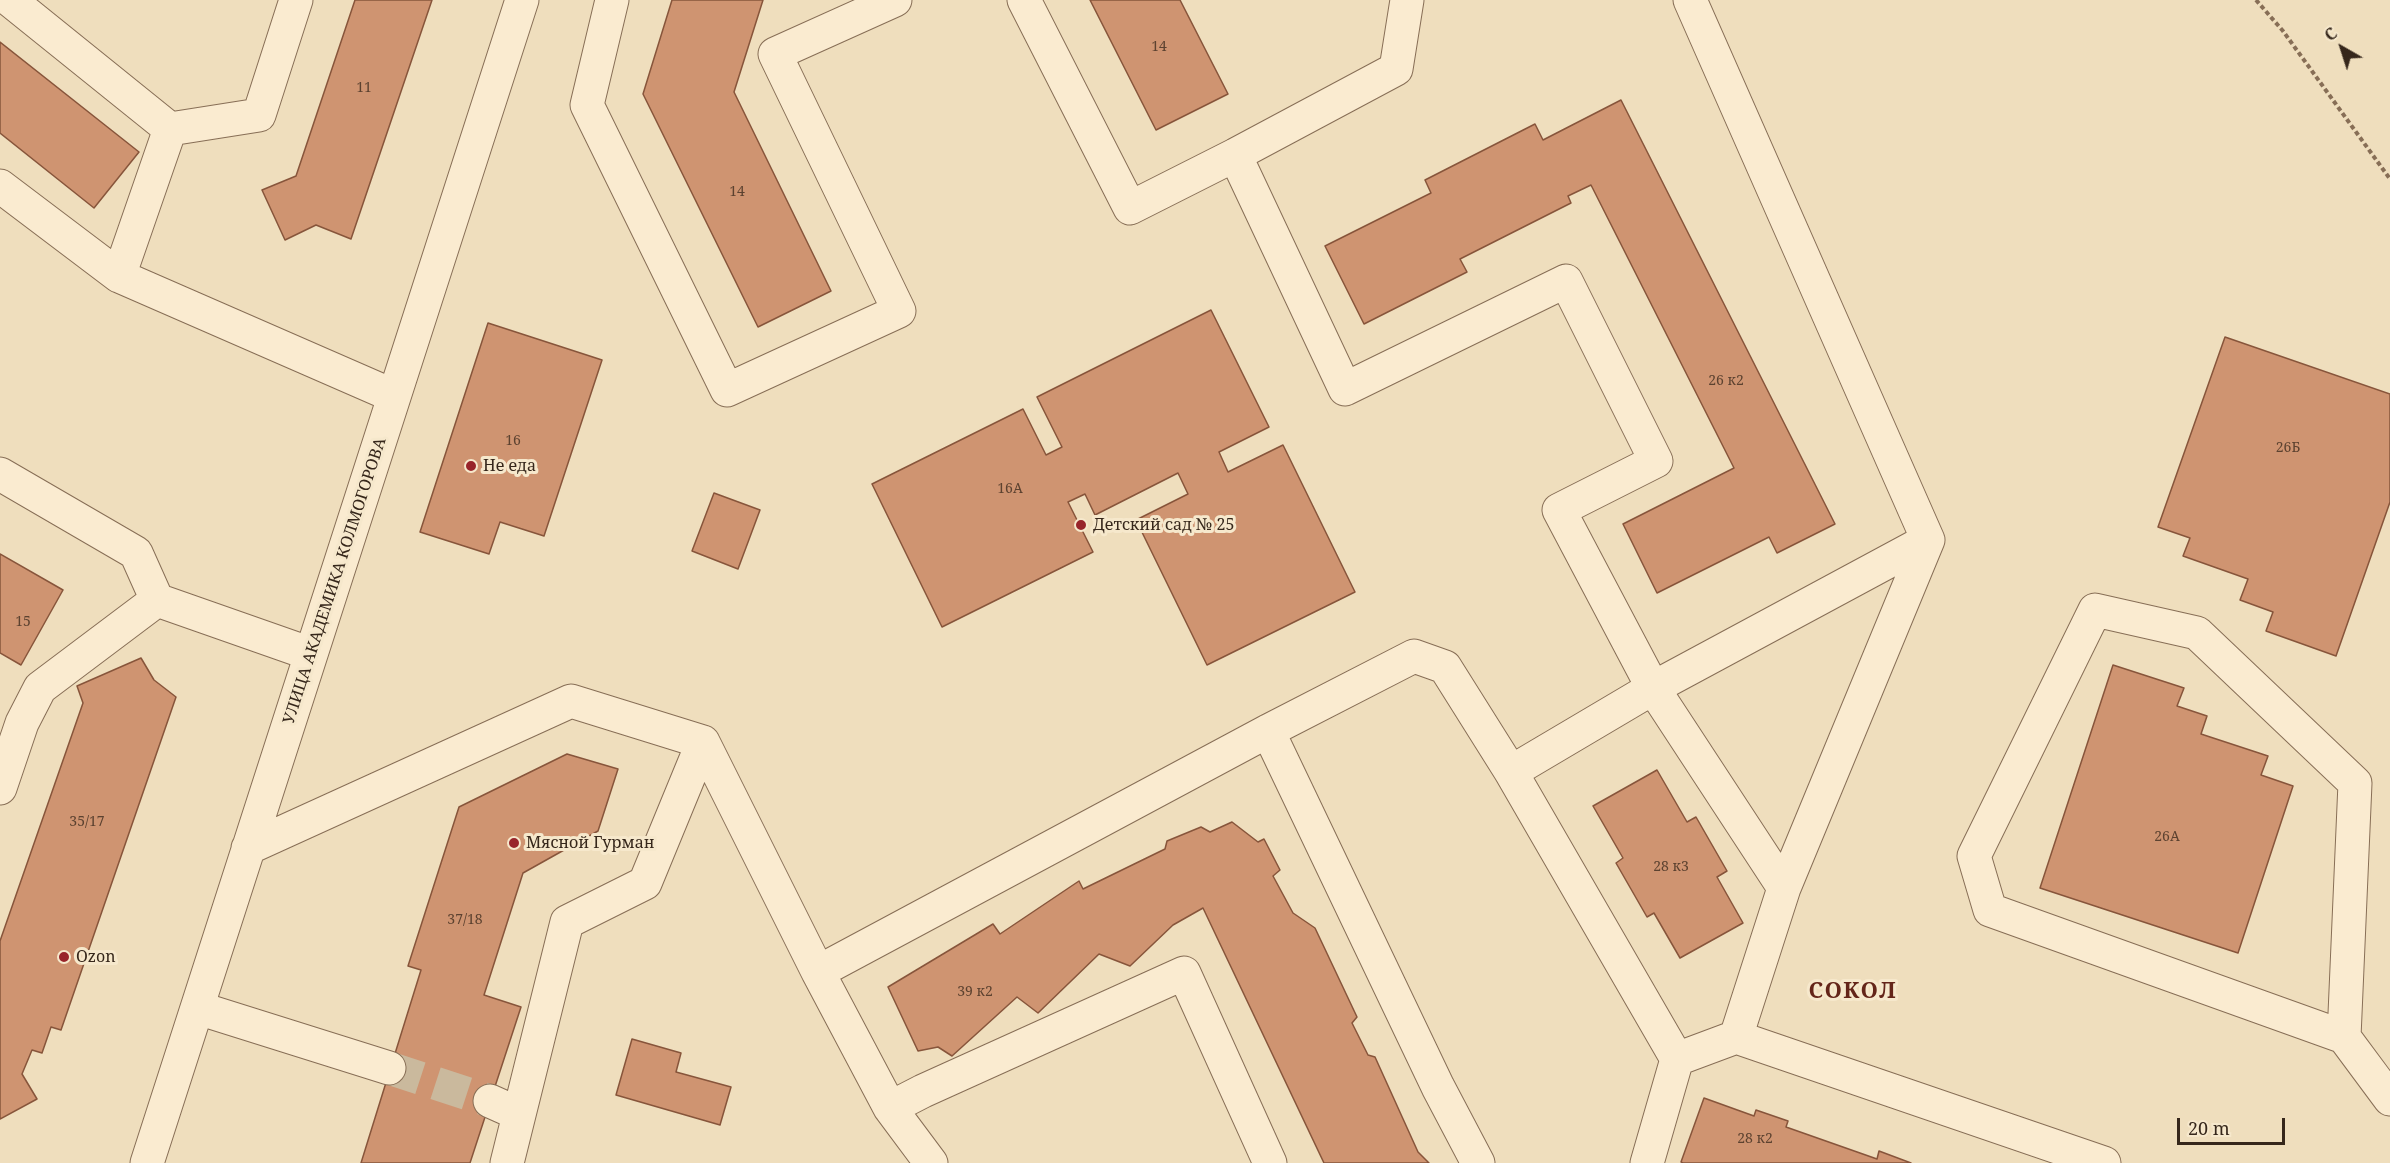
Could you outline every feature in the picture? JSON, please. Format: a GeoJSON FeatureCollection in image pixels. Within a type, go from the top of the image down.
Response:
{"type":"FeatureCollection","features":[{"type":"Feature","properties":{"kind":"street"},"geometry":{"type":"LineString","coordinates":[[10,0],[170,129],[259,115],[296,0]]}},
{"type":"Feature","properties":{"kind":"street","name":"УЛИЦА АКАДЕМИКА КОЛМОГОРОВА"},"geometry":{"type":"LineString","coordinates":[[147,1163],[522,0]]}},
{"type":"Feature","properties":{"kind":"street"},"geometry":{"type":"LineString","coordinates":[[605,2],[587,105],[727,390],[899,311],[775,54],[896,0]]}},
{"type":"Feature","properties":{"kind":"street"},"geometry":{"type":"LineString","coordinates":[[1024,0],[1130,207],[1235,155],[1396,69],[1407,0]]}},
{"type":"Feature","properties":{"kind":"street"},"geometry":{"type":"LineString","coordinates":[[1690,0],[1928,540],[1784,888],[1736,1037]]}},
{"type":"Feature","properties":{"kind":"street"},"geometry":{"type":"LineString","coordinates":[[119,276],[170,129]]}},
{"type":"Feature","properties":{"kind":"street"},"geometry":{"type":"LineString","coordinates":[[1235,155],[1345,389],[1566,281],[1656,461],[1559,510],[1653,688],[1784,888]]}},
{"type":"Feature","properties":{"kind":"street"},"geometry":{"type":"LineString","coordinates":[[0,186],[119,276],[394,396]]}},
{"type":"Feature","properties":{"kind":"street"},"geometry":{"type":"LineString","coordinates":[[0,474],[136,553],[157,600],[311,654]]}},
{"type":"Feature","properties":{"kind":"street"},"geometry":{"type":"LineString","coordinates":[[1511,772],[1653,688],[1928,540]]}},
{"type":"Feature","properties":{"kind":"street"},"geometry":{"type":"LineString","coordinates":[[0,788],[11,716],[40,688],[157,600]]}},
{"type":"Feature","properties":{"kind":"street"},"geometry":{"type":"LineString","coordinates":[[2344,1037],[2355,783],[2197,633],[2095,610],[1974,856],[1990,910],[2344,1037],[2390,1099]]}},
{"type":"Feature","properties":{"kind":"street"},"geometry":{"type":"LineString","coordinates":[[818,972],[1268,730],[1414,656],[1445,667],[1511,772],[1677,1059],[1647,1163]]}},
{"type":"Feature","properties":{"kind":"street"},"geometry":{"type":"LineString","coordinates":[[248,848],[571,701],[703,742],[818,972],[890,1108],[931,1163]]}},
{"type":"Feature","properties":{"kind":"street"},"geometry":{"type":"LineString","coordinates":[[1268,730],[1438,1087],[1478,1163]]}},
{"type":"Feature","properties":{"kind":"street"},"geometry":{"type":"LineString","coordinates":[[507,1163],[505,1107],[567,922],[645,883],[703,742]]}},
{"type":"Feature","properties":{"kind":"street"},"geometry":{"type":"LineString","coordinates":[[890,1108],[1184,973],[1270,1163]]}},
{"type":"Feature","properties":{"kind":"street"},"geometry":{"type":"LineString","coordinates":[[198,1008],[389,1068]]}},
{"type":"Feature","properties":{"kind":"street"},"geometry":{"type":"LineString","coordinates":[[1677,1059],[1736,1037],[2029,1151],[2104,1163]]}},
{"type":"Feature","properties":{"kind":"path"},"geometry":{"type":"LineString","coordinates":[[2256,0],[2283,31],[2390,179]]}},
{"type":"Feature","properties":{"kind":"building"},"geometry":{"type":"Polygon","coordinates":[[[355,0],[432,0],[351,239],[316,225],[285,240],[262,190],[296,176],[355,0]]]}},
{"type":"Feature","properties":{"kind":"building"},"geometry":{"type":"Polygon","coordinates":[[[672,0],[763,0],[734,92],[831,291],[758,327],[643,94],[672,0]]]}},
{"type":"Feature","properties":{"kind":"building"},"geometry":{"type":"Polygon","coordinates":[[[1090,0],[1180,0],[1228,94],[1156,130],[1090,0]]]}},
{"type":"Feature","properties":{"kind":"building"},"geometry":{"type":"Polygon","coordinates":[[[0,42],[139,152],[94,208],[0,133],[0,42]]]}},
{"type":"Feature","properties":{"kind":"building"},"geometry":{"type":"Polygon","coordinates":[[[1621,100],[1835,524],[1777,553],[1769,537],[1657,593],[1623,524],[1734,468],[1591,185],[1568,196],[1571,203],[1460,259],[1467,272],[1364,324],[1325,246],[1431,193],[1425,180],[1535,124],[1543,140],[1621,100]]]}},
{"type":"Feature","properties":{"kind":"building"},"geometry":{"type":"Polygon","coordinates":[[[1211,310],[1269,427],[1219,452],[1228,472],[1283,445],[1355,592],[1207,665],[1136,520],[1188,494],[1178,473],[1095,515],[1085,494],[1068,502],[1093,552],[942,627],[872,484],[1023,409],[1046,455],[1062,447],[1037,397],[1211,310]]]}},
{"type":"Feature","properties":{"kind":"building"},"geometry":{"type":"Polygon","coordinates":[[[488,323],[602,360],[544,536],[500,522],[489,554],[420,532],[488,323]]]}},
{"type":"Feature","properties":{"kind":"building"},"geometry":{"type":"Polygon","coordinates":[[[2225,337],[2390,394],[2390,502],[2336,656],[2266,631],[2273,612],[2240,600],[2248,579],[2183,556],[2190,538],[2158,527],[2225,337]]]}},
{"type":"Feature","properties":{"kind":"building"},"geometry":{"type":"Polygon","coordinates":[[[714,493],[760,510],[738,569],[692,551],[714,493]]]}},
{"type":"Feature","properties":{"kind":"building"},"geometry":{"type":"Polygon","coordinates":[[[0,554],[63,590],[21,665],[0,653],[0,554]]]}},
{"type":"Feature","properties":{"kind":"building"},"geometry":{"type":"Polygon","coordinates":[[[141,658],[154,680],[176,697],[61,1030],[51,1027],[42,1053],[32,1050],[22,1074],[37,1099],[0,1119],[0,941],[83,703],[77,686],[141,658]]]}},
{"type":"Feature","properties":{"kind":"building"},"geometry":{"type":"Polygon","coordinates":[[[2113,665],[2184,688],[2177,706],[2207,716],[2201,734],[2268,756],[2261,775],[2293,786],[2238,953],[2040,888],[2113,665]]]}},
{"type":"Feature","properties":{"kind":"building"},"geometry":{"type":"Polygon","coordinates":[[[567,754],[618,769],[598,831],[523,873],[484,995],[521,1007],[470,1163],[361,1163],[421,970],[408,966],[459,807],[567,754]]]}},
{"type":"Feature","properties":{"kind":"building"},"geometry":{"type":"Polygon","coordinates":[[[1657,770],[1687,822],[1696,817],[1727,871],[1717,877],[1743,923],[1680,958],[1654,913],[1647,917],[1616,863],[1623,858],[1593,806],[1657,770]]]}},
{"type":"Feature","properties":{"kind":"building"},"geometry":{"type":"Polygon","coordinates":[[[1232,822],[1258,842],[1264,839],[1280,870],[1273,876],[1293,913],[1315,928],[1357,1017],[1352,1023],[1368,1055],[1375,1057],[1418,1152],[1429,1163],[1324,1163],[1203,908],[1173,925],[1130,966],[1099,954],[1038,1013],[1017,997],[952,1056],[938,1047],[918,1051],[888,987],[993,924],[1000,934],[1079,881],[1083,889],[1165,849],[1167,841],[1201,827],[1210,832],[1232,822]]]}},
{"type":"Feature","properties":{"kind":"building"},"geometry":{"type":"Polygon","coordinates":[[[632,1039],[681,1053],[676,1072],[731,1087],[720,1125],[616,1095],[632,1039]]]}},
{"type":"Feature","properties":{"kind":"building"},"geometry":{"type":"Polygon","coordinates":[[[1704,1098],[1754,1116],[1756,1110],[1788,1121],[1786,1127],[1877,1159],[1879,1151],[1911,1163],[1683,1163],[1681,1162],[1704,1098]]]}},
{"type":"Feature","properties":{"kind":"tunnel"},"geometry":{"type":"LineString","coordinates":[[389,1068],[490,1101]]}},
{"type":"Feature","properties":{"kind":"place","name":"Не еда"},"geometry":{"type":"Point","coordinates":[471,466]}},
{"type":"Feature","properties":{"kind":"place","name":"Детский сад № 25"},"geometry":{"type":"Point","coordinates":[1081,525]}},
{"type":"Feature","properties":{"kind":"place","name":"Мясной Гурман"},"geometry":{"type":"Point","coordinates":[514,843]}},
{"type":"Feature","properties":{"kind":"place","name":"Ozon"},"geometry":{"type":"Point","coordinates":[64,957]}},
{"type":"Feature","properties":{"kind":"district","name":"СОКОЛ"},"geometry":{"type":"Point","coordinates":[1853,992]}}]}
